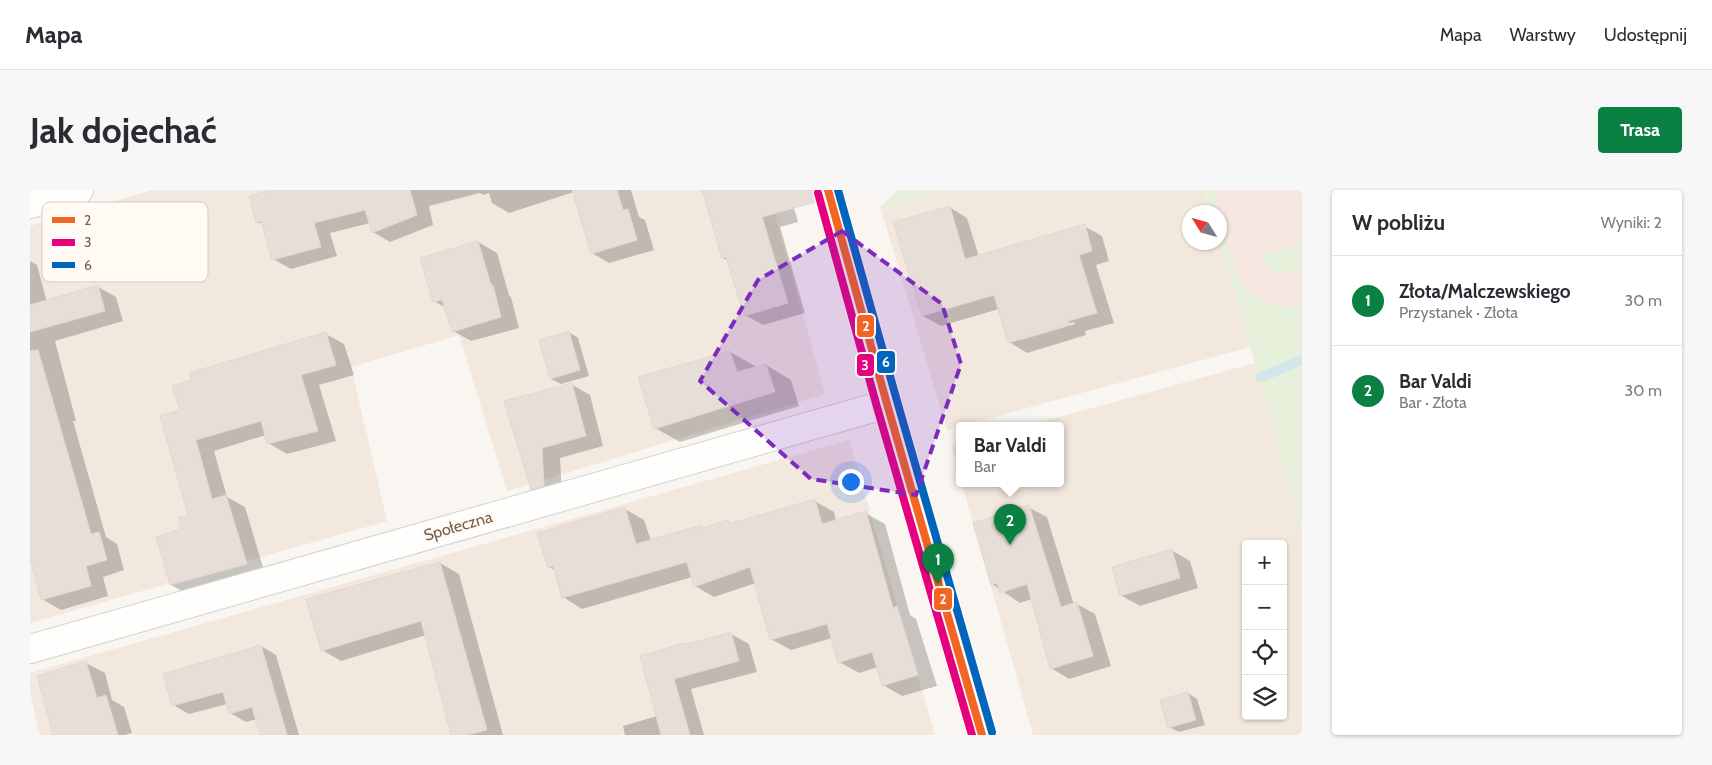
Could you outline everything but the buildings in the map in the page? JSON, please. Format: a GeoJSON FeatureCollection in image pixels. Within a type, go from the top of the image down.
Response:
{"type":"FeatureCollection","features":[{"type":"Feature","properties":{"kind":"street"},"geometry":{"type":"LineString","coordinates":[[30,204],[79,190]]}},
{"type":"Feature","properties":{"kind":"street"},"geometry":{"type":"LineString","coordinates":[[828,190],[982,735]]}},
{"type":"Feature","properties":{"kind":"street","name":"Społeczna"},"geometry":{"type":"LineString","coordinates":[[30,649],[887,404]]}},
{"type":"Feature","properties":{"kind":"highlighted area"},"geometry":{"type":"Polygon","coordinates":[[[842,231],[942,304],[961,364],[916,495],[811,479],[700,381],[758,280],[842,231]]]}},
{"type":"Feature","properties":{"kind":"shaded area"},"geometry":{"type":"Polygon","coordinates":[[[152,190],[768,190],[825,394],[507,491],[459,335],[351,367],[387,521],[30,623],[30,226],[42,222],[42,282],[208,282],[208,202],[111,202],[152,190]]]}},
{"type":"Feature","properties":{"kind":"shaded area"},"geometry":{"type":"Polygon","coordinates":[[[948,190],[1204,190],[1209,205],[1182,205],[1182,250],[1222,250],[1250,347],[976,422],[956,422],[956,428],[947,430],[881,209],[948,190]]]}},
{"type":"Feature","properties":{"kind":"shaded area"},"geometry":{"type":"Polygon","coordinates":[[[1205,190],[1302,190],[1302,308],[1243,324],[1222,250],[1227,250],[1227,205],[1209,205],[1205,190]]]}},
{"type":"Feature","properties":{"kind":"shaded area"},"geometry":{"type":"Polygon","coordinates":[[[1255,363],[1302,529],[1302,735],[1033,735],[963,487],[1064,487],[1064,422],[1041,422],[1255,363]]]}},
{"type":"Feature","properties":{"kind":"shaded area"},"geometry":{"type":"Polygon","coordinates":[[[849,440],[935,735],[40,735],[30,693],[30,673],[849,440]]]}},
{"type":"Feature","properties":{"kind":"shaded area"},"geometry":{"type":"Polygon","coordinates":[[[956,446],[956,462],[952,447],[956,446]]]}},
{"type":"Feature","properties":{"kind":"green space"},"geometry":{"type":"Polygon","coordinates":[[[898,190],[948,190],[881,209],[880,207],[898,190]]]}},
{"type":"Feature","properties":{"kind":"green space"},"geometry":{"type":"Polygon","coordinates":[[[1205,190],[1213,190],[1217,205],[1209,205],[1205,190]]]}},
{"type":"Feature","properties":{"kind":"green space"},"geometry":{"type":"Polygon","coordinates":[[[1227,239],[1236,272],[1247,290],[1259,298],[1276,305],[1302,305],[1302,529],[1222,250],[1227,250],[1227,239]]]}},
{"type":"Feature","properties":{"kind":"green space"},"geometry":{"type":"Polygon","coordinates":[[[1302,242],[1302,266],[1298,269],[1278,273],[1265,266],[1261,255],[1302,242]]]}},
{"type":"Feature","properties":{"kind":"waterway"},"geometry":{"type":"LineString","coordinates":[[1261,377],[1302,360]]}},
{"type":"Feature","properties":{"kind":"transit line","name":"2"},"geometry":{"type":"LineString","coordinates":[[828,190],[982,735]]}},
{"type":"Feature","properties":{"kind":"transit line","name":"6"},"geometry":{"type":"LineString","coordinates":[[838,190],[992,732]]}},
{"type":"Feature","properties":{"kind":"transit line","name":"3"},"geometry":{"type":"LineString","coordinates":[[818,193],[877,407],[972,735]]}},
{"type":"Feature","properties":{"kind":"place","name":"Bar Valdi"},"geometry":{"type":"Point","coordinates":[1010,545]}},
{"type":"Feature","properties":{"kind":"place","name":"Złota/Malczewskiego"},"geometry":{"type":"Point","coordinates":[938,584]}}]}
